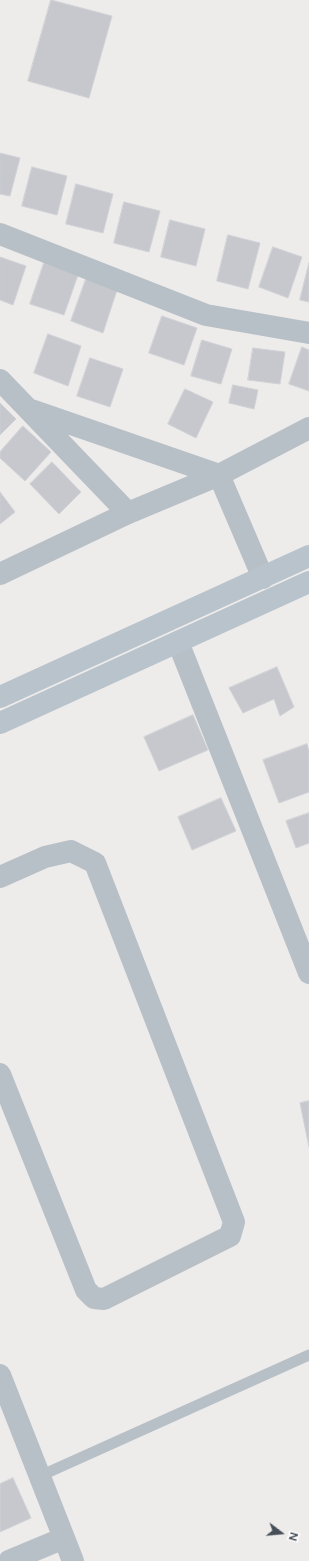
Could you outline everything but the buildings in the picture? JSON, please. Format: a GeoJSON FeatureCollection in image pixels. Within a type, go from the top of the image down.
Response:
{"type":"FeatureCollection","features":[{"type":"Feature","properties":{"kind":"street"},"geometry":{"type":"LineString","coordinates":[[0,234],[206,315],[309,333]]}},
{"type":"Feature","properties":{"kind":"street"},"geometry":{"type":"LineString","coordinates":[[0,380],[128,514]]}},
{"type":"Feature","properties":{"kind":"street"},"geometry":{"type":"LineString","coordinates":[[28,409],[219,475],[263,578]]}},
{"type":"Feature","properties":{"kind":"street"},"geometry":{"type":"LineString","coordinates":[[0,574],[128,514],[219,475],[309,428]]}},
{"type":"Feature","properties":{"kind":"street"},"geometry":{"type":"LineString","coordinates":[[0,698],[309,556]]}},
{"type":"Feature","properties":{"kind":"street"},"geometry":{"type":"LineString","coordinates":[[0,723],[309,582]]}},
{"type":"Feature","properties":{"kind":"street"},"geometry":{"type":"LineString","coordinates":[[178,642],[309,973]]}},
{"type":"Feature","properties":{"kind":"street"},"geometry":{"type":"LineString","coordinates":[[0,877],[45,857],[71,851],[95,863],[234,1222],[230,1236],[104,1299],[94,1298],[86,1290],[0,1074]]}},
{"type":"Feature","properties":{"kind":"street"},"geometry":{"type":"LineString","coordinates":[[0,1375],[73,1561]]}},
{"type":"Feature","properties":{"kind":"street"},"geometry":{"type":"LineString","coordinates":[[9,1561],[64,1538]]}},
{"type":"Feature","properties":{"kind":"lane"},"geometry":{"type":"LineString","coordinates":[[40,1476],[309,1355]]}}]}
